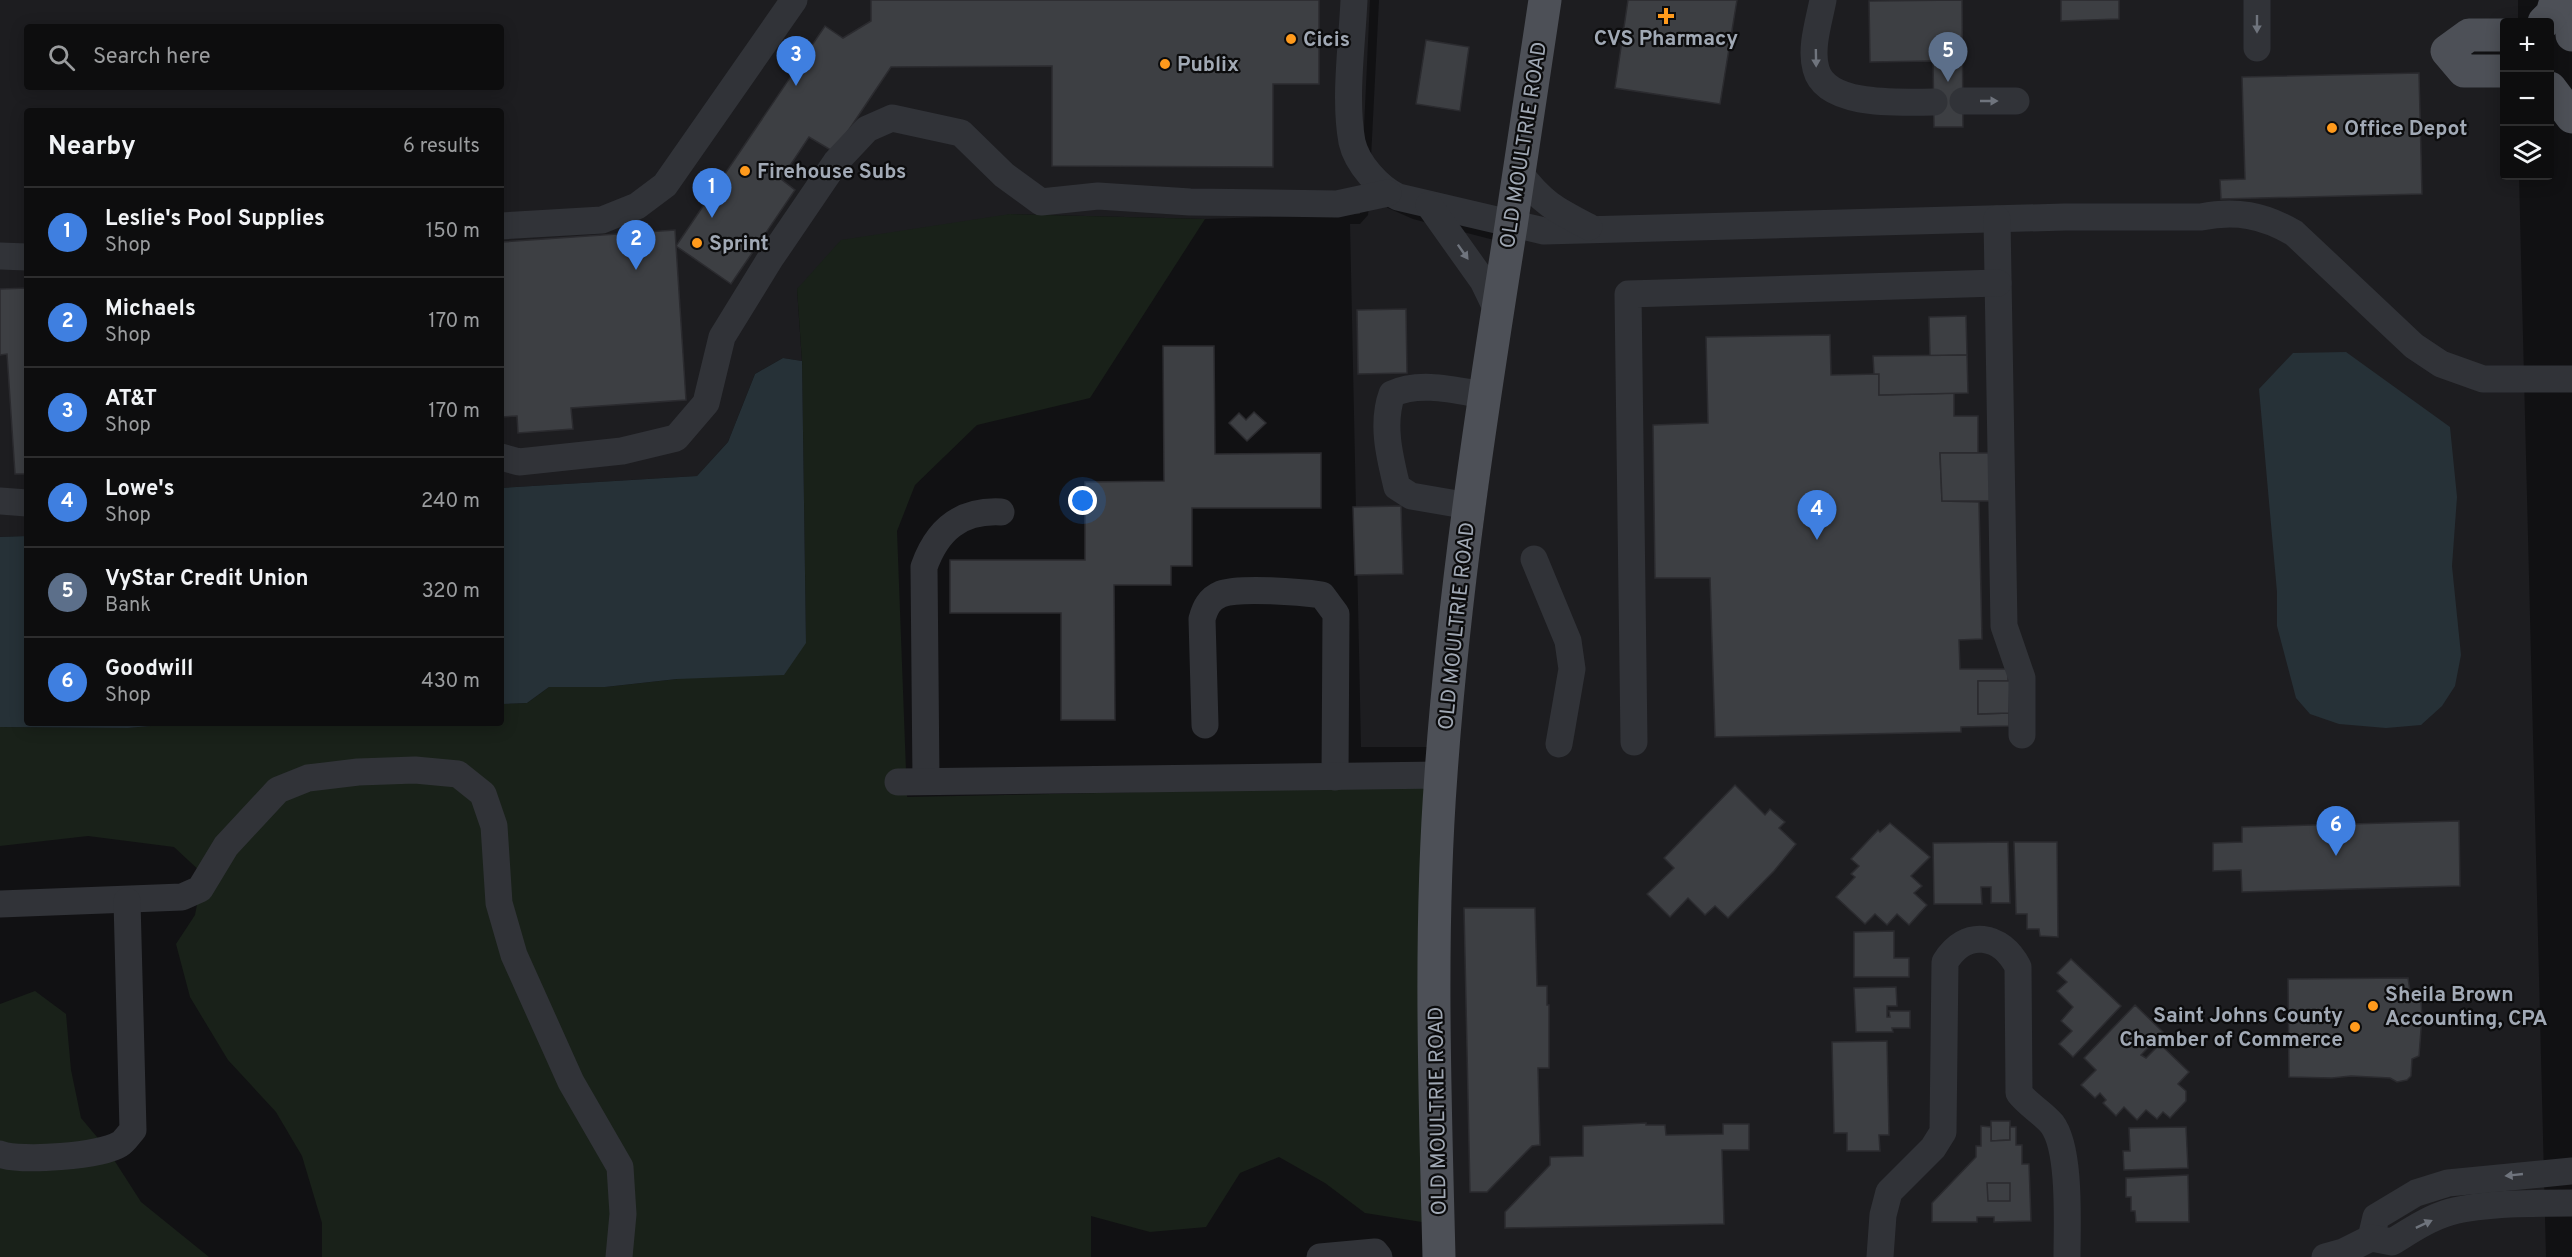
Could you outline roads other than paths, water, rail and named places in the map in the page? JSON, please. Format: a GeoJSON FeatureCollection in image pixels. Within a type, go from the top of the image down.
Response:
{"type":"FeatureCollection","features":[{"type":"Feature","properties":{"kind":"main road","name":"OLD MOULTRIE ROAD"},"geometry":{"type":"LineString","coordinates":[[1439,1257],[1435,897],[1441,775],[1453,634],[1469,506],[1545,0]]}},
{"type":"Feature","properties":{"kind":"main road"},"geometry":{"type":"LineString","coordinates":[[2548,18],[2552,14],[2556,0]]}},
{"type":"Feature","properties":{"kind":"main road"},"geometry":{"type":"LineString","coordinates":[[2571,0],[2572,36]]}},
{"type":"Feature","properties":{"kind":"main road"},"geometry":{"type":"LineString","coordinates":[[2500,35],[2469,35],[2447,51],[2464,70],[2500,71]]}},
{"type":"Feature","properties":{"kind":"main road"},"geometry":{"type":"LineString","coordinates":[[2554,93],[2572,117]]}},
{"type":"Feature","properties":{"kind":"street"},"geometry":{"type":"LineString","coordinates":[[504,226],[603,220],[637,206],[665,185],[794,0]]}},
{"type":"Feature","properties":{"kind":"street"},"geometry":{"type":"LineString","coordinates":[[1354,0],[1350,109],[1353,145],[1363,165],[1388,193]]}},
{"type":"Feature","properties":{"kind":"street"},"geometry":{"type":"LineString","coordinates":[[1823,0],[1816,40],[1816,69],[1824,83],[1845,94],[1878,102],[1934,102]]}},
{"type":"Feature","properties":{"kind":"street"},"geometry":{"type":"LineString","coordinates":[[2257,0],[2258,48]]}},
{"type":"Feature","properties":{"kind":"street"},"geometry":{"type":"LineString","coordinates":[[1963,101],[2016,101]]}},
{"type":"Feature","properties":{"kind":"street"},"geometry":{"type":"LineString","coordinates":[[504,458],[519,462],[622,451],[676,438],[706,403],[722,337],[770,259],[836,162],[867,129],[892,118],[961,134],[1004,175],[1041,202],[1098,196],[1191,202],[1337,204],[1388,193],[1429,205],[1544,231],[1997,219],[2201,217],[2220,213],[2240,213],[2259,217],[2294,233],[2414,346],[2441,364],[2482,379],[2572,379]]}},
{"type":"Feature","properties":{"kind":"street"},"geometry":{"type":"LineString","coordinates":[[1519,172],[1545,203],[1562,215],[1593,229]]}},
{"type":"Feature","properties":{"kind":"street"},"geometry":{"type":"LineString","coordinates":[[1429,205],[1483,281],[1497,309]]}},
{"type":"Feature","properties":{"kind":"street"},"geometry":{"type":"LineString","coordinates":[[1997,219],[2004,626],[2022,678],[2022,735]]}},
{"type":"Feature","properties":{"kind":"street"},"geometry":{"type":"LineString","coordinates":[[0,256],[24,257]]}},
{"type":"Feature","properties":{"kind":"street"},"geometry":{"type":"LineString","coordinates":[[1634,742],[1628,294],[1998,283]]}},
{"type":"Feature","properties":{"kind":"street"},"geometry":{"type":"LineString","coordinates":[[1469,506],[1411,496],[1397,487],[1389,455],[1386,409],[1392,394],[1403,389],[1435,388],[1484,395]]}},
{"type":"Feature","properties":{"kind":"street"},"geometry":{"type":"LineString","coordinates":[[0,501],[24,503]]}},
{"type":"Feature","properties":{"kind":"street"},"geometry":{"type":"LineString","coordinates":[[926,781],[924,567],[931,548],[952,524],[970,515],[1001,512]]}},
{"type":"Feature","properties":{"kind":"street"},"geometry":{"type":"LineString","coordinates":[[1534,559],[1568,641],[1572,669],[1559,744]]}},
{"type":"Feature","properties":{"kind":"street"},"geometry":{"type":"LineString","coordinates":[[1205,725],[1202,620],[1206,605],[1220,594],[1238,592],[1322,596],[1336,614],[1335,777]]}},
{"type":"Feature","properties":{"kind":"street"},"geometry":{"type":"LineString","coordinates":[[0,904],[127,901],[182,897],[200,889],[226,846],[278,790],[308,778],[358,772],[415,770],[458,774],[483,794],[490,813],[494,826],[499,903],[514,955],[571,1083],[620,1167],[623,1214],[619,1257]]}},
{"type":"Feature","properties":{"kind":"street"},"geometry":{"type":"LineString","coordinates":[[898,782],[1441,775]]}},
{"type":"Feature","properties":{"kind":"street"},"geometry":{"type":"LineString","coordinates":[[0,1154],[9,1157],[64,1156],[102,1151],[121,1143],[133,1130],[127,901]]}},
{"type":"Feature","properties":{"kind":"street"},"geometry":{"type":"LineString","coordinates":[[1880,1257],[1883,1215],[1889,1192],[1933,1148],[1942,1132],[1945,962],[1960,944],[1971,940],[1986,939],[2007,950],[2018,967],[2019,1093],[2028,1104],[2052,1124],[2061,1139],[2065,1178],[2067,1257]]}},
{"type":"Feature","properties":{"kind":"street"},"geometry":{"type":"LineString","coordinates":[[2359,1248],[2376,1217],[2416,1193],[2448,1182],[2572,1171]]}},
{"type":"Feature","properties":{"kind":"street"},"geometry":{"type":"LineString","coordinates":[[2325,1257],[2391,1242],[2420,1225],[2450,1212],[2478,1208],[2572,1203]]}},
{"type":"Feature","properties":{"kind":"street"},"geometry":{"type":"LineString","coordinates":[[1320,1257],[1376,1252],[1379,1257]]}},
{"type":"Feature","properties":{"kind":"place","name":"CVS Pharmacy"},"geometry":{"type":"Point","coordinates":[1666,16]}},
{"type":"Feature","properties":{"kind":"place","name":"Cicis"},"geometry":{"type":"Point","coordinates":[1291,39]}},
{"type":"Feature","properties":{"kind":"place","name":"Publix"},"geometry":{"type":"Point","coordinates":[1165,64]}},
{"type":"Feature","properties":{"kind":"place","name":"VyStar Credit Union"},"geometry":{"type":"Point","coordinates":[1948,82]}},
{"type":"Feature","properties":{"kind":"place","name":"AT&T"},"geometry":{"type":"Point","coordinates":[796,86]}},
{"type":"Feature","properties":{"kind":"place","name":"Office Depot"},"geometry":{"type":"Point","coordinates":[2332,128]}},
{"type":"Feature","properties":{"kind":"place","name":"Firehouse Subs"},"geometry":{"type":"Point","coordinates":[745,171]}},
{"type":"Feature","properties":{"kind":"place","name":"Leslie's Pool Supplies"},"geometry":{"type":"Point","coordinates":[712,218]}},
{"type":"Feature","properties":{"kind":"place","name":"Sprint"},"geometry":{"type":"Point","coordinates":[697,243]}},
{"type":"Feature","properties":{"kind":"place","name":"Michaels"},"geometry":{"type":"Point","coordinates":[636,270]}},
{"type":"Feature","properties":{"kind":"place","name":"Lowe's"},"geometry":{"type":"Point","coordinates":[1817,540]}},
{"type":"Feature","properties":{"kind":"place","name":"Goodwill"},"geometry":{"type":"Point","coordinates":[2336,856]}},
{"type":"Feature","properties":{"kind":"place","name":"Sheila Brown Accounting, CPA"},"geometry":{"type":"Point","coordinates":[2373,1006]}},
{"type":"Feature","properties":{"kind":"place","name":"Saint Johns County Chamber of Commerce"},"geometry":{"type":"Point","coordinates":[2355,1027]}}]}
